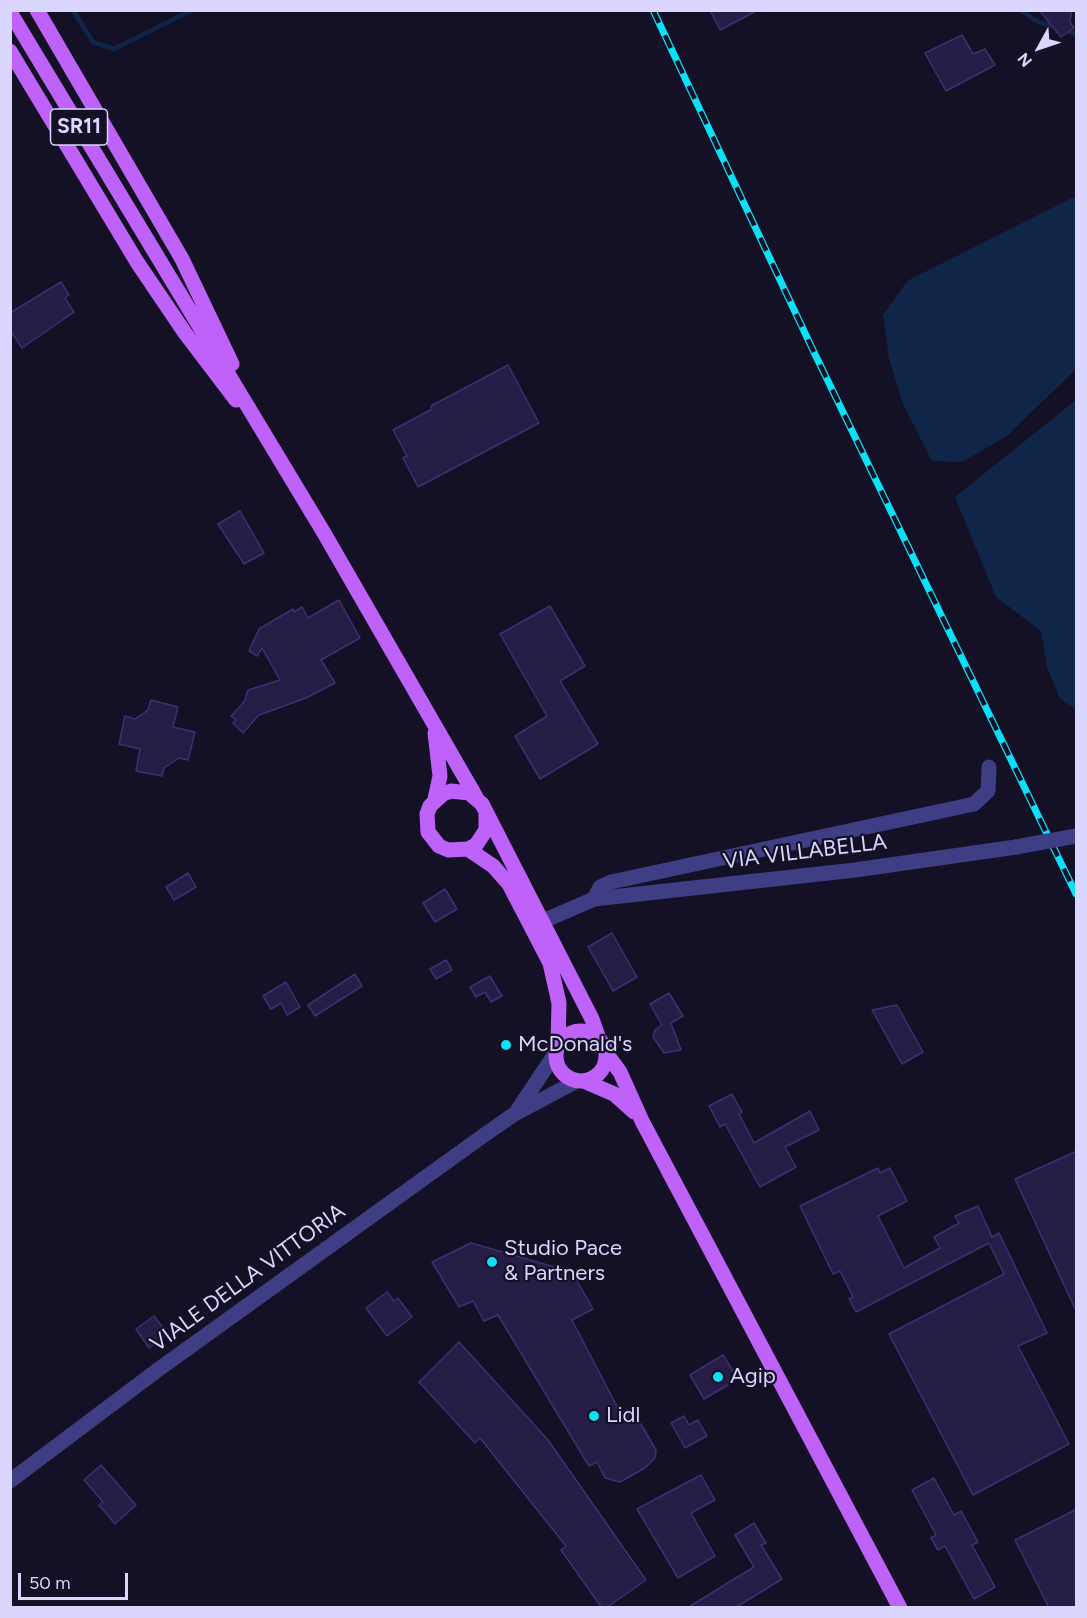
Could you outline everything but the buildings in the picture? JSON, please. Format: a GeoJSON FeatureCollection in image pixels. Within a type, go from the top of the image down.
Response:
{"type":"FeatureCollection","features":[{"type":"Feature","properties":{"kind":"main road"},"geometry":{"type":"LineString","coordinates":[[37,10],[182,258],[259,424],[434,727],[486,812],[592,1019],[603,1046],[606,1061],[598,1074],[581,1081]]}},
{"type":"Feature","properties":{"kind":"main road","name":"SR11"},"geometry":{"type":"LineString","coordinates":[[10,12],[259,424]]}},
{"type":"Feature","properties":{"kind":"main road"},"geometry":{"type":"LineString","coordinates":[[10,51],[137,262],[222,385],[259,424]]}},
{"type":"Feature","properties":{"kind":"main road"},"geometry":{"type":"LineString","coordinates":[[434,727],[440,776],[435,799]]}},
{"type":"Feature","properties":{"kind":"main road"},"geometry":{"type":"LineString","coordinates":[[476,798],[460,790],[443,794],[435,799],[430,806],[426,823],[433,840],[448,850],[468,849],[476,845],[486,830],[486,812]]}},
{"type":"Feature","properties":{"kind":"main road"},"geometry":{"type":"LineString","coordinates":[[468,849],[493,866],[509,885],[550,963],[559,1003],[557,1049],[559,1068],[563,1075],[614,1094],[642,1121]]}},
{"type":"Feature","properties":{"kind":"main road"},"geometry":{"type":"LineString","coordinates":[[557,1049],[574,1032],[588,1032],[603,1046],[620,1072],[642,1121],[900,1608]]}},
{"type":"Feature","properties":{"kind":"street"},"geometry":{"type":"LineString","coordinates":[[594,899],[600,887],[610,882],[974,804],[988,791],[989,767]]}},
{"type":"Feature","properties":{"kind":"street","name":"VIA VILLABELLA"},"geometry":{"type":"LineString","coordinates":[[542,922],[594,899],[855,870],[1077,836]]}},
{"type":"Feature","properties":{"kind":"street","name":"VIALE DELLA VITTORIA"},"geometry":{"type":"LineString","coordinates":[[513,1115],[557,1049]]}},
{"type":"Feature","properties":{"kind":"street","name":"VIALE DELLA VITTORIA"},"geometry":{"type":"LineString","coordinates":[[10,1481],[159,1370],[513,1115],[581,1081]]}},
{"type":"Feature","properties":{"kind":"water"},"geometry":{"type":"Polygon","coordinates":[[[1076,196],[1076,369],[1007,436],[962,462],[932,461],[903,404],[889,358],[883,315],[907,281],[1076,196]]]}},
{"type":"Feature","properties":{"kind":"water"},"geometry":{"type":"Polygon","coordinates":[[[1076,400],[1076,709],[1060,699],[1047,667],[1041,631],[996,597],[955,497],[1076,400]]]}},
{"type":"Feature","properties":{"kind":"waterway"},"geometry":{"type":"LineString","coordinates":[[73,10],[93,42],[114,49],[192,10]]}},
{"type":"Feature","properties":{"kind":"waterway"},"geometry":{"type":"LineString","coordinates":[[1021,10],[1034,20],[1076,34]]}},
{"type":"Feature","properties":{"kind":"railway"},"geometry":{"type":"LineString","coordinates":[[653,10],[812,348],[1076,894]]}},
{"type":"Feature","properties":{"kind":"place","name":"McDonald's"},"geometry":{"type":"Point","coordinates":[506,1045]}},
{"type":"Feature","properties":{"kind":"place","name":"Studio Pace & Partners"},"geometry":{"type":"Point","coordinates":[492,1262]}},
{"type":"Feature","properties":{"kind":"place","name":"Agip"},"geometry":{"type":"Point","coordinates":[718,1377]}},
{"type":"Feature","properties":{"kind":"place","name":"Lidl"},"geometry":{"type":"Point","coordinates":[594,1416]}}]}
